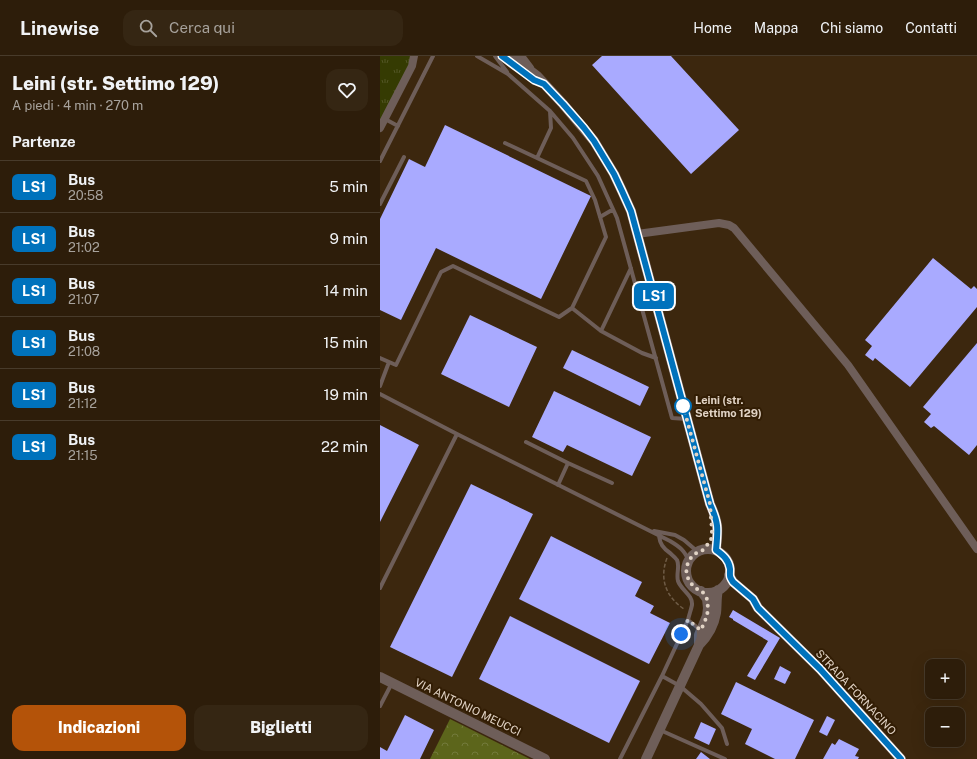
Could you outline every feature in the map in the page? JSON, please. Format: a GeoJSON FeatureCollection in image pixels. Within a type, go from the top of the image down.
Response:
{"type":"FeatureCollection","features":[{"type":"Feature","properties":{"kind":"street"},"geometry":{"type":"LineString","coordinates":[[380,128],[412,66],[414,56]]}},
{"type":"Feature","properties":{"kind":"street"},"geometry":{"type":"LineString","coordinates":[[412,66],[421,56]]}},
{"type":"Feature","properties":{"kind":"street"},"geometry":{"type":"LineString","coordinates":[[502,56],[534,80],[544,84]]}},
{"type":"Feature","properties":{"kind":"street"},"geometry":{"type":"LineString","coordinates":[[511,56],[533,72]]}},
{"type":"Feature","properties":{"kind":"street"},"geometry":{"type":"LineString","coordinates":[[521,56],[533,72],[563,104],[594,141],[614,174],[631,211],[710,504],[716,516],[718,531],[716,550]]}},
{"type":"Feature","properties":{"kind":"street"},"geometry":{"type":"LineString","coordinates":[[637,234],[719,223],[729,225],[734,228],[848,365],[977,549]]}},
{"type":"Feature","properties":{"kind":"street"},"geometry":{"type":"LineString","coordinates":[[700,551],[709,549],[716,550],[728,563],[730,569],[729,575],[724,585],[719,590],[712,592],[702,591],[695,588],[687,576],[686,568],[692,556],[708,544],[712,535],[710,504]]}},
{"type":"Feature","properties":{"kind":"street","name":"STRADA FORNACINO"},"geometry":{"type":"LineString","coordinates":[[729,575],[733,582],[753,599],[758,608]]}},
{"type":"Feature","properties":{"kind":"street","name":"STRADA FORNACINO"},"geometry":{"type":"LineString","coordinates":[[719,590],[729,589],[734,591],[758,608],[820,669],[901,759]]}},
{"type":"Feature","properties":{"kind":"street"},"geometry":{"type":"LineString","coordinates":[[705,631],[714,622],[719,590]]}},
{"type":"Feature","properties":{"kind":"street"},"geometry":{"type":"LineString","coordinates":[[646,759],[699,645],[706,637],[705,631],[708,608],[707,599],[702,591]]}},
{"type":"Feature","properties":{"kind":"street","name":"VIA ANTONIO MEUCCI"},"geometry":{"type":"LineString","coordinates":[[380,677],[545,759]]}},
{"type":"Feature","properties":{"kind":"lane"},"geometry":{"type":"LineString","coordinates":[[380,161],[433,56]]}},
{"type":"Feature","properties":{"kind":"lane"},"geometry":{"type":"LineString","coordinates":[[477,56],[508,74],[550,111],[573,138],[598,176],[612,210],[617,218],[672,418],[687,420]]}},
{"type":"Feature","properties":{"kind":"lane"},"geometry":{"type":"LineString","coordinates":[[495,56],[508,74]]}},
{"type":"Feature","properties":{"kind":"lane"},"geometry":{"type":"LineString","coordinates":[[537,158],[551,128],[550,111]]}},
{"type":"Feature","properties":{"kind":"lane"},"geometry":{"type":"LineString","coordinates":[[385,119],[398,126]]}},
{"type":"Feature","properties":{"kind":"lane"},"geometry":{"type":"LineString","coordinates":[[380,358],[396,365],[441,272],[453,266],[560,317],[572,308],[606,237],[595,200],[586,181],[505,143]]}},
{"type":"Feature","properties":{"kind":"lane"},"geometry":{"type":"LineString","coordinates":[[380,204],[404,157]]}},
{"type":"Feature","properties":{"kind":"lane"},"geometry":{"type":"LineString","coordinates":[[600,217],[612,210]]}},
{"type":"Feature","properties":{"kind":"lane"},"geometry":{"type":"LineString","coordinates":[[601,331],[631,268]]}},
{"type":"Feature","properties":{"kind":"lane"},"geometry":{"type":"LineString","coordinates":[[572,308],[601,331],[642,353],[656,358]]}},
{"type":"Feature","properties":{"kind":"lane"},"geometry":{"type":"LineString","coordinates":[[380,386],[389,362]]}},
{"type":"Feature","properties":{"kind":"lane"},"geometry":{"type":"LineString","coordinates":[[380,394],[680,547],[689,561]]}},
{"type":"Feature","properties":{"kind":"lane"},"geometry":{"type":"LineString","coordinates":[[380,588],[457,434]]}},
{"type":"Feature","properties":{"kind":"lane"},"geometry":{"type":"LineString","coordinates":[[526,442],[612,483]]}},
{"type":"Feature","properties":{"kind":"lane"},"geometry":{"type":"LineString","coordinates":[[558,485],[568,463]]}},
{"type":"Feature","properties":{"kind":"lane"},"geometry":{"type":"LineString","coordinates":[[649,531],[675,535],[700,551]]}},
{"type":"Feature","properties":{"kind":"lane"},"geometry":{"type":"LineString","coordinates":[[620,759],[662,676],[688,620],[692,606],[691,598],[678,581],[678,566],[676,559],[662,546],[659,536]]}},
{"type":"Feature","properties":{"kind":"lane"},"geometry":{"type":"LineString","coordinates":[[688,620],[698,628],[705,631]]}},
{"type":"Feature","properties":{"kind":"lane"},"geometry":{"type":"LineString","coordinates":[[662,676],[680,686],[696,698],[722,728],[727,744]]}},
{"type":"Feature","properties":{"kind":"lane"},"geometry":{"type":"LineString","coordinates":[[380,706],[392,683]]}},
{"type":"Feature","properties":{"kind":"lane"},"geometry":{"type":"LineString","coordinates":[[659,730],[725,759]]}},
{"type":"Feature","properties":{"kind":"path"},"geometry":{"type":"LineString","coordinates":[[667,558],[663,572],[665,584],[670,596],[684,609]]}},
{"type":"Feature","properties":{"kind":"green space"},"geometry":{"type":"Polygon","coordinates":[[[380,56],[413,56],[380,125],[380,56]]]}},
{"type":"Feature","properties":{"kind":"green space"},"geometry":{"type":"Polygon","coordinates":[[[450,719],[530,759],[430,759],[450,719]]]}},
{"type":"Feature","properties":{"kind":"building"},"geometry":{"type":"Polygon","coordinates":[[[602,56],[671,56],[739,130],[691,174],[592,65],[602,56]]]}},
{"type":"Feature","properties":{"kind":"building"},"geometry":{"type":"Polygon","coordinates":[[[445,125],[591,196],[541,299],[436,248],[401,320],[380,310],[380,219],[409,159],[425,167],[445,125]]]}},
{"type":"Feature","properties":{"kind":"building"},"geometry":{"type":"Polygon","coordinates":[[[933,258],[971,289],[974,286],[977,289],[977,307],[910,387],[875,358],[873,361],[865,355],[872,346],[865,340],[933,258]]]}},
{"type":"Feature","properties":{"kind":"building"},"geometry":{"type":"Polygon","coordinates":[[[470,315],[537,347],[509,407],[441,374],[470,315]]]}},
{"type":"Feature","properties":{"kind":"building"},"geometry":{"type":"Polygon","coordinates":[[[977,343],[977,445],[969,455],[934,426],[931,428],[924,422],[931,414],[923,407],[977,343]]]}},
{"type":"Feature","properties":{"kind":"building"},"geometry":{"type":"Polygon","coordinates":[[[572,350],[649,387],[640,406],[563,368],[572,350]]]}},
{"type":"Feature","properties":{"kind":"building"},"geometry":{"type":"Polygon","coordinates":[[[554,391],[651,437],[632,476],[567,445],[563,452],[532,437],[554,391]]]}},
{"type":"Feature","properties":{"kind":"building"},"geometry":{"type":"Polygon","coordinates":[[[380,425],[419,445],[380,522],[380,425]]]}},
{"type":"Feature","properties":{"kind":"building"},"geometry":{"type":"Polygon","coordinates":[[[471,484],[533,514],[452,677],[390,647],[471,484]]]}},
{"type":"Feature","properties":{"kind":"building"},"geometry":{"type":"Polygon","coordinates":[[[551,536],[642,582],[635,596],[654,606],[650,613],[670,623],[649,664],[519,599],[551,536]]]}},
{"type":"Feature","properties":{"kind":"building"},"geometry":{"type":"Polygon","coordinates":[[[733,610],[780,638],[755,680],[747,676],[768,641],[729,617],[733,610]]]}},
{"type":"Feature","properties":{"kind":"building"},"geometry":{"type":"Polygon","coordinates":[[[510,616],[640,681],[609,743],[479,679],[510,616]]]}},
{"type":"Feature","properties":{"kind":"building"},"geometry":{"type":"Polygon","coordinates":[[[780,666],[791,672],[785,684],[774,679],[780,666]]]}},
{"type":"Feature","properties":{"kind":"building"},"geometry":{"type":"Polygon","coordinates":[[[736,682],[814,720],[795,759],[775,759],[745,744],[752,729],[721,714],[736,682]]]}},
{"type":"Feature","properties":{"kind":"building"},"geometry":{"type":"Polygon","coordinates":[[[405,715],[434,730],[420,759],[380,759],[380,747],[387,751],[405,715]]]}},
{"type":"Feature","properties":{"kind":"building"},"geometry":{"type":"Polygon","coordinates":[[[827,716],[835,720],[827,736],[819,732],[827,716]]]}},
{"type":"Feature","properties":{"kind":"building"},"geometry":{"type":"Polygon","coordinates":[[[701,722],[716,729],[709,745],[694,738],[701,722]]]}},
{"type":"Feature","properties":{"kind":"building"},"geometry":{"type":"Polygon","coordinates":[[[839,739],[859,749],[855,756],[859,757],[858,759],[823,759],[832,743],[835,745],[839,739]]]}},
{"type":"Feature","properties":{"kind":"building"},"geometry":{"type":"Polygon","coordinates":[[[701,752],[710,759],[696,759],[701,752]]]}},
{"type":"Feature","properties":{"kind":"bus line","name":"LS1"},"geometry":{"type":"LineString","coordinates":[[502,56],[534,80],[544,84],[594,141],[614,174],[631,211],[710,504],[716,516],[718,531],[716,550],[728,563],[730,569],[729,575],[731,579],[753,599],[758,608],[820,669],[901,759]]}},
{"type":"Feature","properties":{"kind":"place","name":"Leini (str. Settimo 129)"},"geometry":{"type":"Point","coordinates":[683,406]}},
{"type":"Feature","properties":{"kind":"route"},"geometry":{"type":"LineString","coordinates":[[681,634],[688,620],[701,630],[707,616],[707,599],[702,591],[695,588],[690,582],[687,576],[686,568],[692,556],[703,550],[711,540],[712,535],[710,504],[682,402],[683,406]]}}]}
